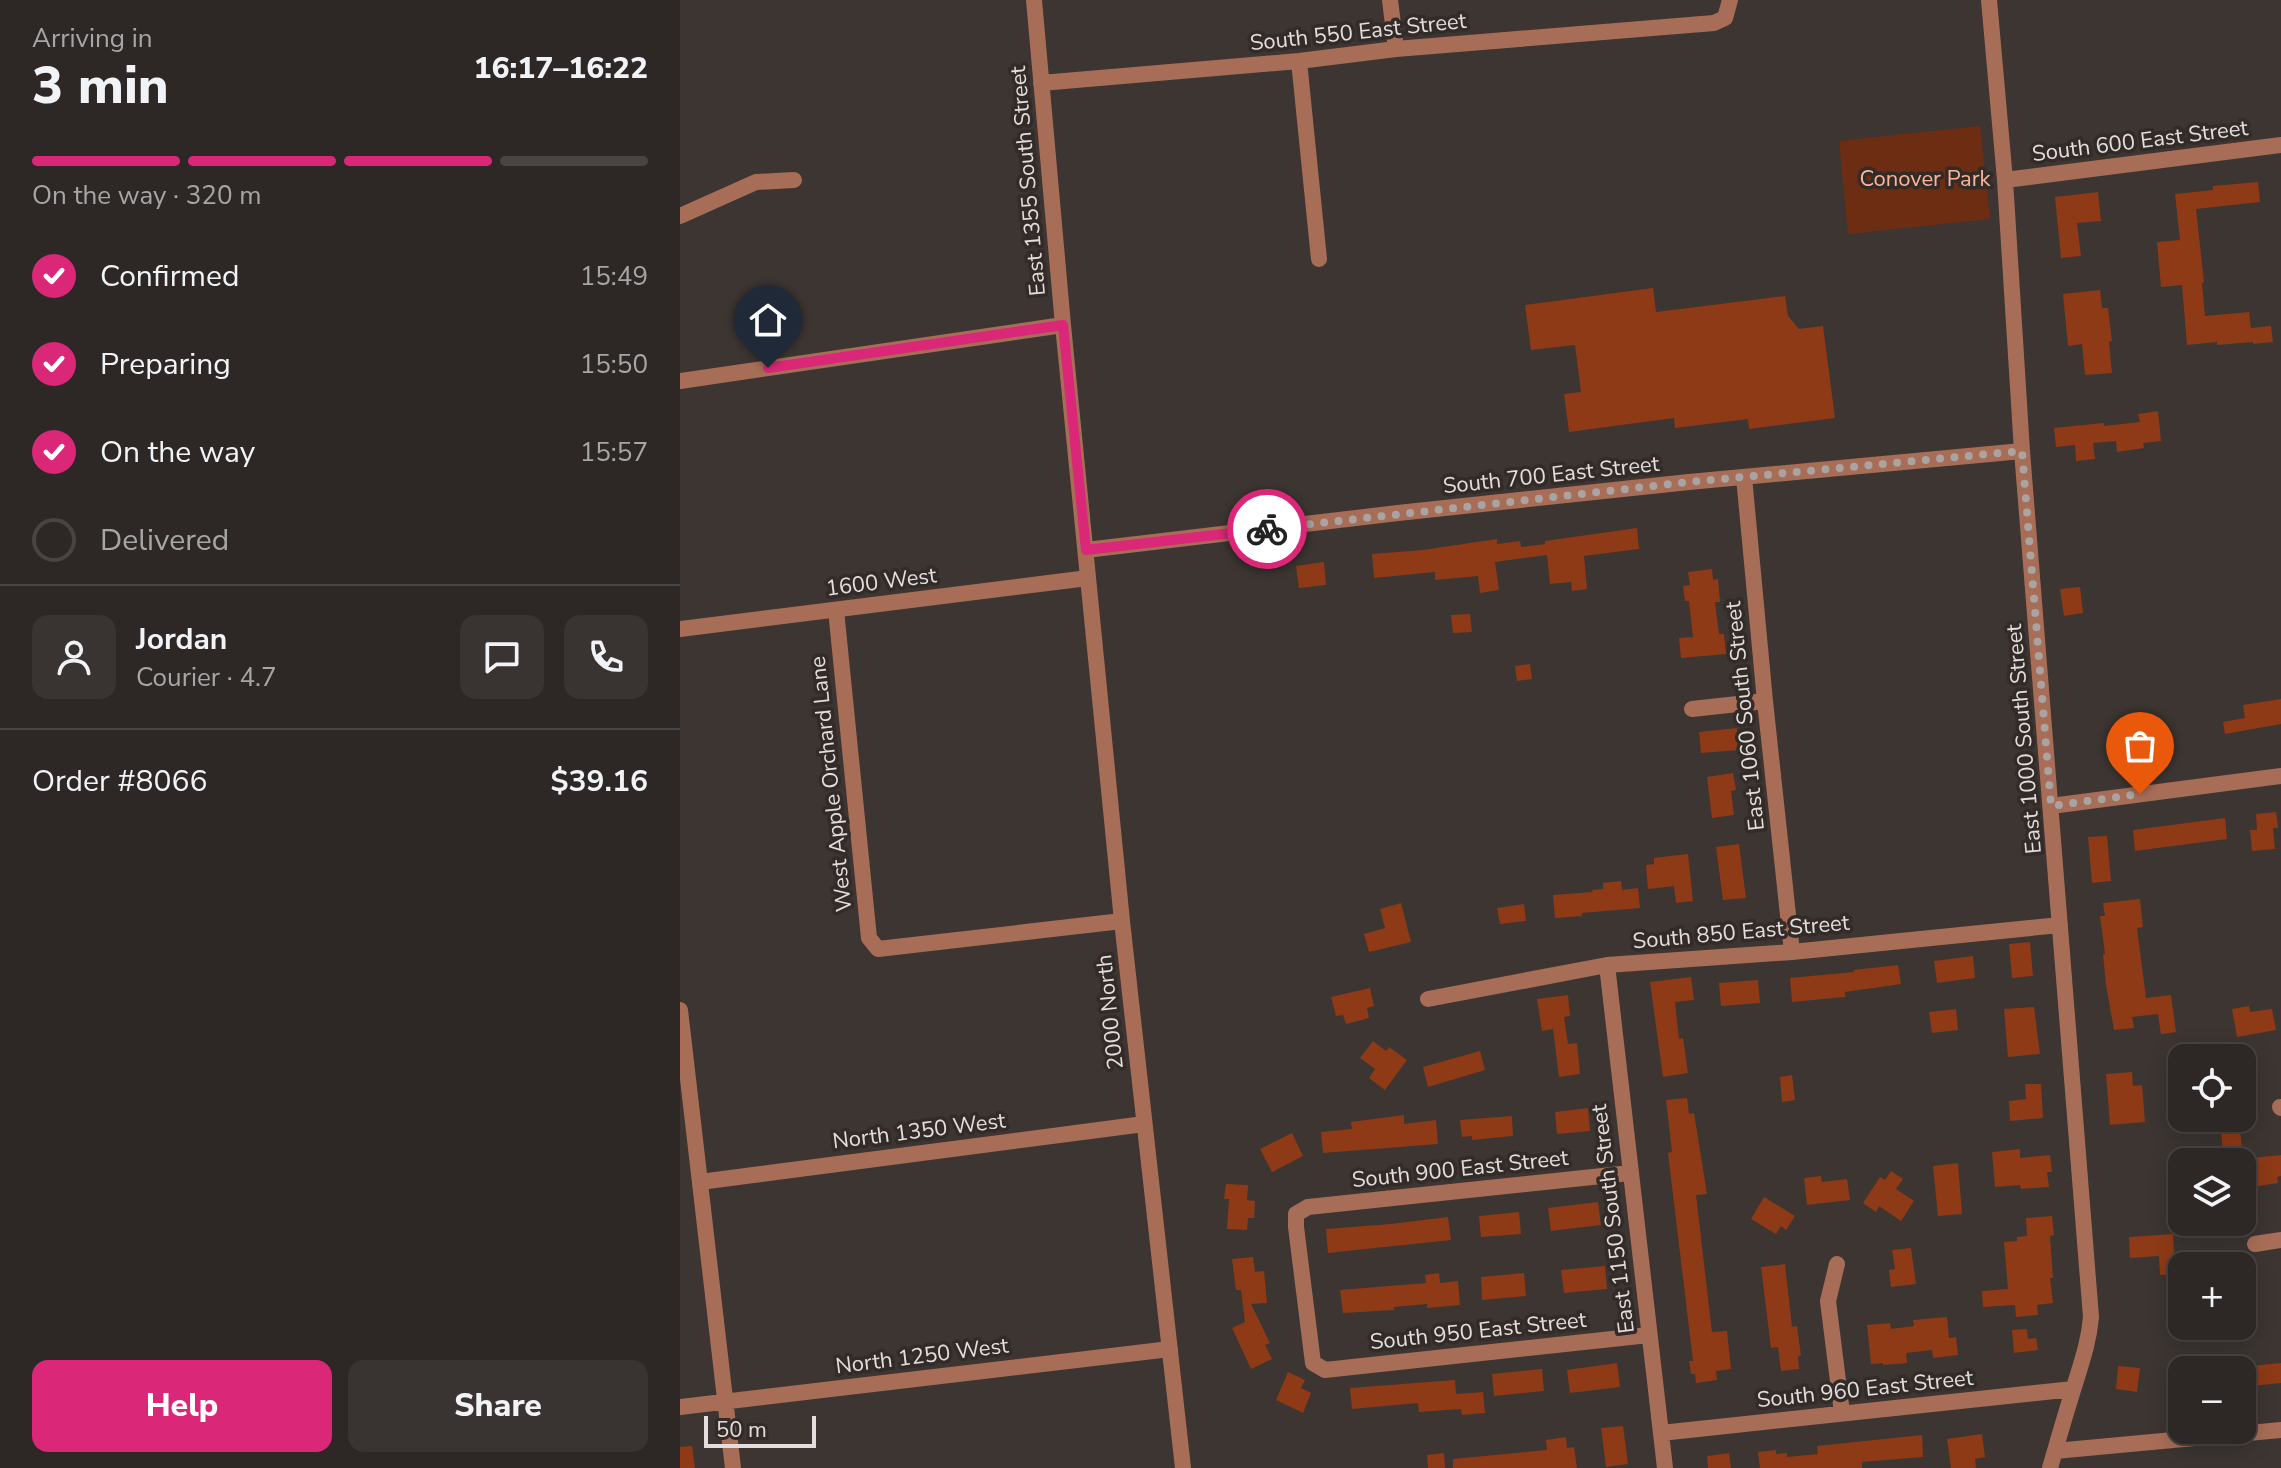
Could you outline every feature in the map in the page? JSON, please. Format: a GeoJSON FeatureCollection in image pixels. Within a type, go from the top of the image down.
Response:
{"type":"FeatureCollection","features":[{"type":"Feature","properties":{"kind":"street","name":"East 1355 South Street"},"geometry":{"type":"LineString","coordinates":[[1034,0],[1086,550]]}},
{"type":"Feature","properties":{"kind":"street"},"geometry":{"type":"LineString","coordinates":[[1390,0],[1396,49]]}},
{"type":"Feature","properties":{"kind":"street","name":"South 550 East Street"},"geometry":{"type":"LineString","coordinates":[[1041,83],[1714,23],[1725,18],[1730,0]]}},
{"type":"Feature","properties":{"kind":"street","name":"East 1000 South Street"},"geometry":{"type":"LineString","coordinates":[[1989,0],[2091,1317],[2085,1358],[2050,1468]]}},
{"type":"Feature","properties":{"kind":"street"},"geometry":{"type":"LineString","coordinates":[[1299,61],[1319,259]]}},
{"type":"Feature","properties":{"kind":"street","name":"South 600 East Street"},"geometry":{"type":"LineString","coordinates":[[2005,180],[2281,145]]}},
{"type":"Feature","properties":{"kind":"street"},"geometry":{"type":"LineString","coordinates":[[680,216],[756,182],[794,180]]}},
{"type":"Feature","properties":{"kind":"street"},"geometry":{"type":"LineString","coordinates":[[680,381],[1063,325]]}},
{"type":"Feature","properties":{"kind":"street","name":"South 700 East Street"},"geometry":{"type":"LineString","coordinates":[[1086,550],[1398,513],[2022,451]]}},
{"type":"Feature","properties":{"kind":"street","name":"East 1060 South Street"},"geometry":{"type":"LineString","coordinates":[[1744,477],[1792,952]]}},
{"type":"Feature","properties":{"kind":"street","name":"2000 North"},"geometry":{"type":"LineString","coordinates":[[1086,550],[1122,921],[1183,1468]]}},
{"type":"Feature","properties":{"kind":"street","name":"1600 West"},"geometry":{"type":"LineString","coordinates":[[680,629],[1088,578]]}},
{"type":"Feature","properties":{"kind":"street","name":"West Apple Orchard Lane"},"geometry":{"type":"LineString","coordinates":[[836,610],[869,938],[878,949],[1122,921]]}},
{"type":"Feature","properties":{"kind":"street"},"geometry":{"type":"LineString","coordinates":[[1692,709],[1765,701]]}},
{"type":"Feature","properties":{"kind":"street"},"geometry":{"type":"LineString","coordinates":[[2051,806],[2281,776]]}},
{"type":"Feature","properties":{"kind":"street","name":"South 850 East Street"},"geometry":{"type":"LineString","coordinates":[[1428,999],[1607,965],[1792,952],[2060,925]]}},
{"type":"Feature","properties":{"kind":"street","name":"East 1150 South Street"},"geometry":{"type":"LineString","coordinates":[[1607,965],[1665,1468]]}},
{"type":"Feature","properties":{"kind":"street"},"geometry":{"type":"LineString","coordinates":[[680,1010],[733,1468]]}},
{"type":"Feature","properties":{"kind":"street","name":"North 1350 West"},"geometry":{"type":"LineString","coordinates":[[700,1182],[1144,1124]]}},
{"type":"Feature","properties":{"kind":"street","name":"South 900 East Street"},"geometry":{"type":"LineString","coordinates":[[1313,1363],[1296,1214],[1308,1207],[1630,1173]]}},
{"type":"Feature","properties":{"kind":"street"},"geometry":{"type":"LineString","coordinates":[[2255,1244],[2281,1240]]}},
{"type":"Feature","properties":{"kind":"street"},"geometry":{"type":"LineString","coordinates":[[1837,1264],[1828,1301],[1842,1413]]}},
{"type":"Feature","properties":{"kind":"street","name":"South 950 East Street"},"geometry":{"type":"LineString","coordinates":[[1313,1363],[1325,1370],[1649,1335]]}},
{"type":"Feature","properties":{"kind":"street","name":"North 1250 West"},"geometry":{"type":"LineString","coordinates":[[680,1407],[1170,1349]]}},
{"type":"Feature","properties":{"kind":"street","name":"South 960 East Street"},"geometry":{"type":"LineString","coordinates":[[1661,1433],[2073,1389]]}},
{"type":"Feature","properties":{"kind":"street"},"geometry":{"type":"LineString","coordinates":[[2055,1451],[2281,1430]]}},
{"type":"Feature","properties":{"kind":"green space","name":"Conover Park"},"geometry":{"type":"Polygon","coordinates":[[[1980,126],[1990,219],[1848,234],[1839,141],[1980,126]]]}},
{"type":"Feature","properties":{"kind":"building"},"geometry":{"type":"Polygon","coordinates":[[[2258,182],[2260,202],[2196,209],[2205,316],[2249,312],[2251,328],[2271,326],[2273,342],[2187,345],[2182,285],[2161,287],[2157,242],[2180,240],[2175,194],[2213,190],[2213,186],[2258,182]]]}},
{"type":"Feature","properties":{"kind":"building"},"geometry":{"type":"Polygon","coordinates":[[[2098,192],[2101,221],[2077,223],[2081,256],[2061,258],[2055,197],[2098,192]]]}},
{"type":"Feature","properties":{"kind":"building"},"geometry":{"type":"Polygon","coordinates":[[[1653,288],[1656,312],[1785,296],[1788,316],[1799,329],[1823,326],[1835,418],[1749,429],[1748,419],[1675,428],[1674,418],[1569,432],[1564,394],[1581,392],[1575,345],[1531,350],[1525,305],[1653,288]]]}},
{"type":"Feature","properties":{"kind":"building"},"geometry":{"type":"Polygon","coordinates":[[[2100,290],[2102,308],[2108,308],[2112,373],[2085,375],[2082,344],[2068,346],[2063,294],[2100,290]]]}},
{"type":"Feature","properties":{"kind":"building"},"geometry":{"type":"Polygon","coordinates":[[[2158,411],[2161,441],[2143,443],[2144,448],[2117,452],[2116,441],[2093,443],[2095,459],[2076,461],[2075,445],[2056,447],[2054,428],[2140,422],[2138,414],[2158,411]]]}},
{"type":"Feature","properties":{"kind":"building"},"geometry":{"type":"Polygon","coordinates":[[[1637,528],[1639,549],[1584,556],[1587,589],[1572,591],[1571,582],[1550,584],[1547,555],[1495,562],[1499,590],[1480,593],[1478,576],[1435,580],[1435,572],[1374,578],[1372,554],[1497,539],[1497,544],[1520,541],[1521,547],[1637,528]]]}},
{"type":"Feature","properties":{"kind":"building"},"geometry":{"type":"Polygon","coordinates":[[[1324,562],[1326,585],[1299,588],[1296,566],[1324,562]]]}},
{"type":"Feature","properties":{"kind":"building"},"geometry":{"type":"Polygon","coordinates":[[[1712,569],[1713,580],[1718,579],[1720,602],[1715,602],[1719,634],[1724,634],[1726,654],[1681,658],[1679,638],[1693,637],[1689,601],[1685,601],[1683,586],[1690,585],[1688,572],[1712,569]]]}},
{"type":"Feature","properties":{"kind":"building"},"geometry":{"type":"Polygon","coordinates":[[[2080,587],[2083,613],[2064,616],[2060,589],[2080,587]]]}},
{"type":"Feature","properties":{"kind":"building"},"geometry":{"type":"Polygon","coordinates":[[[1470,614],[1472,632],[1453,633],[1451,615],[1470,614]]]}},
{"type":"Feature","properties":{"kind":"building"},"geometry":{"type":"Polygon","coordinates":[[[1530,664],[1532,679],[1517,681],[1515,666],[1530,664]]]}},
{"type":"Feature","properties":{"kind":"building"},"geometry":{"type":"Polygon","coordinates":[[[2281,699],[2281,724],[2225,734],[2223,722],[2245,718],[2243,705],[2281,699]]]}},
{"type":"Feature","properties":{"kind":"building"},"geometry":{"type":"Polygon","coordinates":[[[1737,728],[1739,750],[1701,753],[1699,732],[1737,728]]]}},
{"type":"Feature","properties":{"kind":"building"},"geometry":{"type":"Polygon","coordinates":[[[1733,773],[1736,790],[1731,791],[1734,815],[1712,818],[1707,777],[1733,773]]]}},
{"type":"Feature","properties":{"kind":"building"},"geometry":{"type":"Polygon","coordinates":[[[2276,812],[2278,828],[2273,828],[2275,849],[2252,851],[2250,830],[2257,830],[2256,814],[2276,812]]]}},
{"type":"Feature","properties":{"kind":"building"},"geometry":{"type":"Polygon","coordinates":[[[2225,818],[2227,839],[2135,851],[2133,830],[2225,818]]]}},
{"type":"Feature","properties":{"kind":"building"},"geometry":{"type":"Polygon","coordinates":[[[2107,836],[2111,881],[2092,883],[2088,837],[2107,836]]]}},
{"type":"Feature","properties":{"kind":"building"},"geometry":{"type":"Polygon","coordinates":[[[1739,844],[1746,898],[1723,900],[1716,847],[1739,844]]]}},
{"type":"Feature","properties":{"kind":"building"},"geometry":{"type":"Polygon","coordinates":[[[1688,854],[1693,901],[1676,903],[1674,886],[1648,889],[1646,865],[1654,864],[1654,858],[1688,854]]]}},
{"type":"Feature","properties":{"kind":"building"},"geometry":{"type":"Polygon","coordinates":[[[1621,881],[1622,890],[1638,888],[1640,908],[1555,918],[1553,895],[1593,892],[1603,889],[1603,883],[1621,881]]]}},
{"type":"Feature","properties":{"kind":"building"},"geometry":{"type":"Polygon","coordinates":[[[2140,899],[2143,927],[2137,928],[2146,998],[2171,995],[2176,1032],[2161,1034],[2158,1014],[2132,1017],[2134,1028],[2114,1030],[2106,985],[2100,916],[2105,916],[2103,903],[2140,899]]]}},
{"type":"Feature","properties":{"kind":"building"},"geometry":{"type":"Polygon","coordinates":[[[1401,903],[1411,942],[1369,952],[1364,934],[1385,928],[1380,909],[1401,903]]]}},
{"type":"Feature","properties":{"kind":"building"},"geometry":{"type":"Polygon","coordinates":[[[1524,904],[1526,921],[1500,924],[1497,908],[1524,904]]]}},
{"type":"Feature","properties":{"kind":"building"},"geometry":{"type":"Polygon","coordinates":[[[2030,942],[2033,976],[2012,978],[2009,944],[2030,942]]]}},
{"type":"Feature","properties":{"kind":"building"},"geometry":{"type":"Polygon","coordinates":[[[1973,956],[1975,978],[1937,983],[1934,961],[1973,956]]]}},
{"type":"Feature","properties":{"kind":"building"},"geometry":{"type":"Polygon","coordinates":[[[1898,965],[1901,984],[1845,992],[1845,997],[1792,1002],[1790,978],[1898,965]]]}},
{"type":"Feature","properties":{"kind":"building"},"geometry":{"type":"Polygon","coordinates":[[[1691,977],[1694,1000],[1675,1002],[1679,1039],[1683,1038],[1688,1073],[1663,1077],[1650,982],[1691,977]]]}},
{"type":"Feature","properties":{"kind":"building"},"geometry":{"type":"Polygon","coordinates":[[[1758,980],[1760,1003],[1721,1006],[1719,983],[1758,980]]]}},
{"type":"Feature","properties":{"kind":"building"},"geometry":{"type":"Polygon","coordinates":[[[1370,988],[1374,1006],[1367,1008],[1369,1018],[1346,1024],[1343,1015],[1336,1016],[1331,997],[1370,988]]]}},
{"type":"Feature","properties":{"kind":"building"},"geometry":{"type":"Polygon","coordinates":[[[1568,995],[1570,1016],[1564,1017],[1568,1044],[1577,1043],[1580,1074],[1559,1077],[1553,1029],[1542,1031],[1537,999],[1568,995]]]}},
{"type":"Feature","properties":{"kind":"building"},"geometry":{"type":"Polygon","coordinates":[[[2249,1006],[2250,1012],[2272,1009],[2276,1030],[2237,1037],[2232,1009],[2249,1006]]]}},
{"type":"Feature","properties":{"kind":"building"},"geometry":{"type":"Polygon","coordinates":[[[2034,1007],[2040,1054],[2008,1057],[2004,1009],[2034,1007]]]}},
{"type":"Feature","properties":{"kind":"building"},"geometry":{"type":"Polygon","coordinates":[[[1956,1009],[1958,1030],[1932,1033],[1929,1012],[1956,1009]]]}},
{"type":"Feature","properties":{"kind":"building"},"geometry":{"type":"Polygon","coordinates":[[[1373,1041],[1386,1051],[1389,1047],[1407,1060],[1385,1090],[1369,1078],[1375,1069],[1360,1058],[1373,1041]]]}},
{"type":"Feature","properties":{"kind":"building"},"geometry":{"type":"Polygon","coordinates":[[[1480,1051],[1485,1070],[1428,1087],[1423,1067],[1480,1051]]]}},
{"type":"Feature","properties":{"kind":"building"},"geometry":{"type":"Polygon","coordinates":[[[2132,1072],[2133,1086],[2142,1085],[2145,1122],[2110,1125],[2106,1074],[2132,1072]]]}},
{"type":"Feature","properties":{"kind":"building"},"geometry":{"type":"Polygon","coordinates":[[[1792,1075],[1795,1100],[1782,1102],[1780,1077],[1792,1075]]]}},
{"type":"Feature","properties":{"kind":"building"},"geometry":{"type":"Polygon","coordinates":[[[2025,1084],[2041,1084],[2043,1118],[2010,1121],[2009,1101],[2026,1099],[2025,1084]]]}},
{"type":"Feature","properties":{"kind":"building"},"geometry":{"type":"Polygon","coordinates":[[[1687,1098],[1689,1114],[1694,1113],[1707,1194],[1696,1195],[1712,1332],[1727,1331],[1731,1369],[1716,1371],[1717,1380],[1696,1383],[1689,1361],[1693,1361],[1668,1153],[1672,1152],[1666,1100],[1687,1098]]]}},
{"type":"Feature","properties":{"kind":"building"},"geometry":{"type":"Polygon","coordinates":[[[1588,1108],[1590,1131],[1557,1134],[1555,1112],[1588,1108]]]}},
{"type":"Feature","properties":{"kind":"building"},"geometry":{"type":"Polygon","coordinates":[[[1404,1115],[1404,1124],[1436,1120],[1438,1144],[1323,1153],[1321,1132],[1352,1129],[1351,1122],[1404,1115]]]}},
{"type":"Feature","properties":{"kind":"building"},"geometry":{"type":"Polygon","coordinates":[[[1512,1116],[1513,1136],[1472,1140],[1472,1136],[1462,1137],[1460,1120],[1512,1116]]]}},
{"type":"Feature","properties":{"kind":"building"},"geometry":{"type":"Polygon","coordinates":[[[2221,1132],[2240,1132],[2242,1148],[2223,1148],[2221,1132]]]}},
{"type":"Feature","properties":{"kind":"building"},"geometry":{"type":"Polygon","coordinates":[[[1292,1133],[1303,1156],[1272,1172],[1260,1149],[1292,1133]]]}},
{"type":"Feature","properties":{"kind":"building"},"geometry":{"type":"Polygon","coordinates":[[[2020,1149],[2020,1158],[2050,1155],[2052,1172],[2047,1172],[2049,1187],[1995,1187],[1992,1152],[2020,1149]]]}},
{"type":"Feature","properties":{"kind":"building"},"geometry":{"type":"Polygon","coordinates":[[[2281,1155],[2278,1183],[2256,1186],[2256,1158],[2281,1155]]]}},
{"type":"Feature","properties":{"kind":"building"},"geometry":{"type":"Polygon","coordinates":[[[1958,1163],[1962,1214],[1938,1216],[1933,1166],[1958,1163]]]}},
{"type":"Feature","properties":{"kind":"building"},"geometry":{"type":"Polygon","coordinates":[[[1891,1171],[1903,1179],[1896,1189],[1914,1201],[1901,1221],[1879,1206],[1876,1212],[1863,1203],[1880,1177],[1885,1180],[1891,1171]]]}},
{"type":"Feature","properties":{"kind":"building"},"geometry":{"type":"Polygon","coordinates":[[[1821,1176],[1822,1182],[1847,1179],[1850,1200],[1807,1205],[1804,1178],[1821,1176]]]}},
{"type":"Feature","properties":{"kind":"building"},"geometry":{"type":"Polygon","coordinates":[[[1226,1184],[1248,1185],[1247,1200],[1255,1201],[1254,1218],[1248,1218],[1247,1230],[1227,1229],[1229,1199],[1224,1199],[1226,1184]]]}},
{"type":"Feature","properties":{"kind":"building"},"geometry":{"type":"Polygon","coordinates":[[[1764,1197],[1795,1216],[1786,1230],[1781,1226],[1776,1234],[1751,1219],[1764,1197]]]}},
{"type":"Feature","properties":{"kind":"building"},"geometry":{"type":"Polygon","coordinates":[[[1598,1202],[1601,1225],[1551,1231],[1548,1208],[1598,1202]]]}},
{"type":"Feature","properties":{"kind":"building"},"geometry":{"type":"Polygon","coordinates":[[[1519,1212],[1521,1234],[1481,1237],[1479,1216],[1519,1212]]]}},
{"type":"Feature","properties":{"kind":"building"},"geometry":{"type":"Polygon","coordinates":[[[2052,1216],[2053,1278],[2050,1278],[2053,1303],[2037,1305],[2038,1315],[2016,1317],[2015,1305],[1983,1307],[1982,1291],[2008,1289],[2004,1242],[2027,1236],[2026,1218],[2052,1216]]]}},
{"type":"Feature","properties":{"kind":"building"},"geometry":{"type":"Polygon","coordinates":[[[1448,1217],[1451,1240],[1328,1253],[1326,1229],[1448,1217]]]}},
{"type":"Feature","properties":{"kind":"building"},"geometry":{"type":"Polygon","coordinates":[[[2173,1236],[2174,1252],[2168,1252],[2168,1274],[2160,1275],[2159,1256],[2130,1258],[2129,1237],[2173,1236]]]}},
{"type":"Feature","properties":{"kind":"building"},"geometry":{"type":"Polygon","coordinates":[[[1911,1248],[1916,1284],[1891,1287],[1889,1270],[1895,1269],[1892,1250],[1911,1248]]]}},
{"type":"Feature","properties":{"kind":"building"},"geometry":{"type":"Polygon","coordinates":[[[1253,1257],[1255,1272],[1264,1271],[1267,1303],[1251,1304],[1270,1343],[1265,1345],[1272,1359],[1251,1369],[1232,1328],[1245,1322],[1241,1290],[1236,1290],[1232,1259],[1253,1257]]]}},
{"type":"Feature","properties":{"kind":"building"},"geometry":{"type":"Polygon","coordinates":[[[1785,1264],[1792,1327],[1797,1326],[1801,1356],[1798,1356],[1799,1369],[1781,1371],[1778,1347],[1771,1348],[1761,1267],[1785,1264]]]}},
{"type":"Feature","properties":{"kind":"building"},"geometry":{"type":"Polygon","coordinates":[[[1605,1266],[1607,1289],[1564,1293],[1561,1270],[1605,1266]]]}},
{"type":"Feature","properties":{"kind":"building"},"geometry":{"type":"Polygon","coordinates":[[[1439,1273],[1440,1283],[1458,1281],[1460,1305],[1427,1308],[1427,1304],[1394,1307],[1394,1310],[1343,1313],[1340,1290],[1426,1283],[1425,1275],[1439,1273]]]}},
{"type":"Feature","properties":{"kind":"building"},"geometry":{"type":"Polygon","coordinates":[[[1524,1273],[1526,1296],[1482,1300],[1481,1277],[1524,1273]]]}},
{"type":"Feature","properties":{"kind":"building"},"geometry":{"type":"Polygon","coordinates":[[[1947,1317],[1949,1338],[1956,1337],[1958,1355],[1933,1358],[1932,1350],[1906,1353],[1907,1363],[1871,1364],[1867,1325],[1890,1323],[1891,1329],[1914,1326],[1913,1320],[1947,1317]]]}},
{"type":"Feature","properties":{"kind":"building"},"geometry":{"type":"Polygon","coordinates":[[[2027,1329],[2028,1339],[2036,1338],[2038,1350],[2014,1353],[2012,1330],[2027,1329]]]}},
{"type":"Feature","properties":{"kind":"building"},"geometry":{"type":"Polygon","coordinates":[[[1617,1363],[1620,1387],[1570,1393],[1567,1370],[1617,1363]]]}},
{"type":"Feature","properties":{"kind":"building"},"geometry":{"type":"Polygon","coordinates":[[[2281,1363],[2281,1383],[2256,1386],[2256,1366],[2281,1363]]]}},
{"type":"Feature","properties":{"kind":"building"},"geometry":{"type":"Polygon","coordinates":[[[2118,1366],[2140,1368],[2137,1392],[2116,1389],[2118,1366]]]}},
{"type":"Feature","properties":{"kind":"building"},"geometry":{"type":"Polygon","coordinates":[[[1542,1369],[1544,1391],[1494,1396],[1492,1374],[1542,1369]]]}},
{"type":"Feature","properties":{"kind":"building"},"geometry":{"type":"Polygon","coordinates":[[[1288,1372],[1305,1380],[1301,1388],[1311,1393],[1303,1413],[1276,1400],[1288,1372]]]}},
{"type":"Feature","properties":{"kind":"building"},"geometry":{"type":"Polygon","coordinates":[[[1455,1380],[1456,1394],[1483,1392],[1485,1413],[1462,1415],[1461,1409],[1419,1412],[1418,1403],[1352,1409],[1350,1388],[1455,1380]]]}},
{"type":"Feature","properties":{"kind":"building"},"geometry":{"type":"Polygon","coordinates":[[[1623,1426],[1628,1464],[1606,1467],[1601,1428],[1623,1426]]]}},
{"type":"Feature","properties":{"kind":"building"},"geometry":{"type":"Polygon","coordinates":[[[1982,1434],[1985,1457],[1975,1459],[1976,1468],[1951,1468],[1947,1439],[1982,1434]]]}},
{"type":"Feature","properties":{"kind":"building"},"geometry":{"type":"Polygon","coordinates":[[[1922,1435],[1923,1457],[1862,1462],[1862,1468],[1760,1468],[1758,1452],[1776,1450],[1776,1454],[1787,1453],[1787,1457],[1818,1454],[1817,1446],[1922,1435]]]}},
{"type":"Feature","properties":{"kind":"building"},"geometry":{"type":"Polygon","coordinates":[[[1566,1437],[1567,1448],[1574,1447],[1577,1468],[1453,1468],[1453,1459],[1547,1450],[1546,1440],[1566,1437]]]}},
{"type":"Feature","properties":{"kind":"building"},"geometry":{"type":"Polygon","coordinates":[[[692,1446],[695,1468],[680,1468],[680,1447],[692,1446]]]}},
{"type":"Feature","properties":{"kind":"building"},"geometry":{"type":"Polygon","coordinates":[[[1444,1453],[1445,1468],[1428,1468],[1427,1455],[1444,1453]]]}},
{"type":"Feature","properties":{"kind":"building"},"geometry":{"type":"Polygon","coordinates":[[[1729,1453],[1731,1468],[1708,1468],[1707,1456],[1729,1453]]]}},
{"type":"Feature","properties":{"kind":"way so far"},"geometry":{"type":"LineString","coordinates":[[1267,529],[1689,482],[2022,451],[2051,806],[2140,794]]}},
{"type":"Feature","properties":{"kind":"route"},"geometry":{"type":"LineString","coordinates":[[768,368],[1063,325],[1086,550],[1267,529]]}}]}
